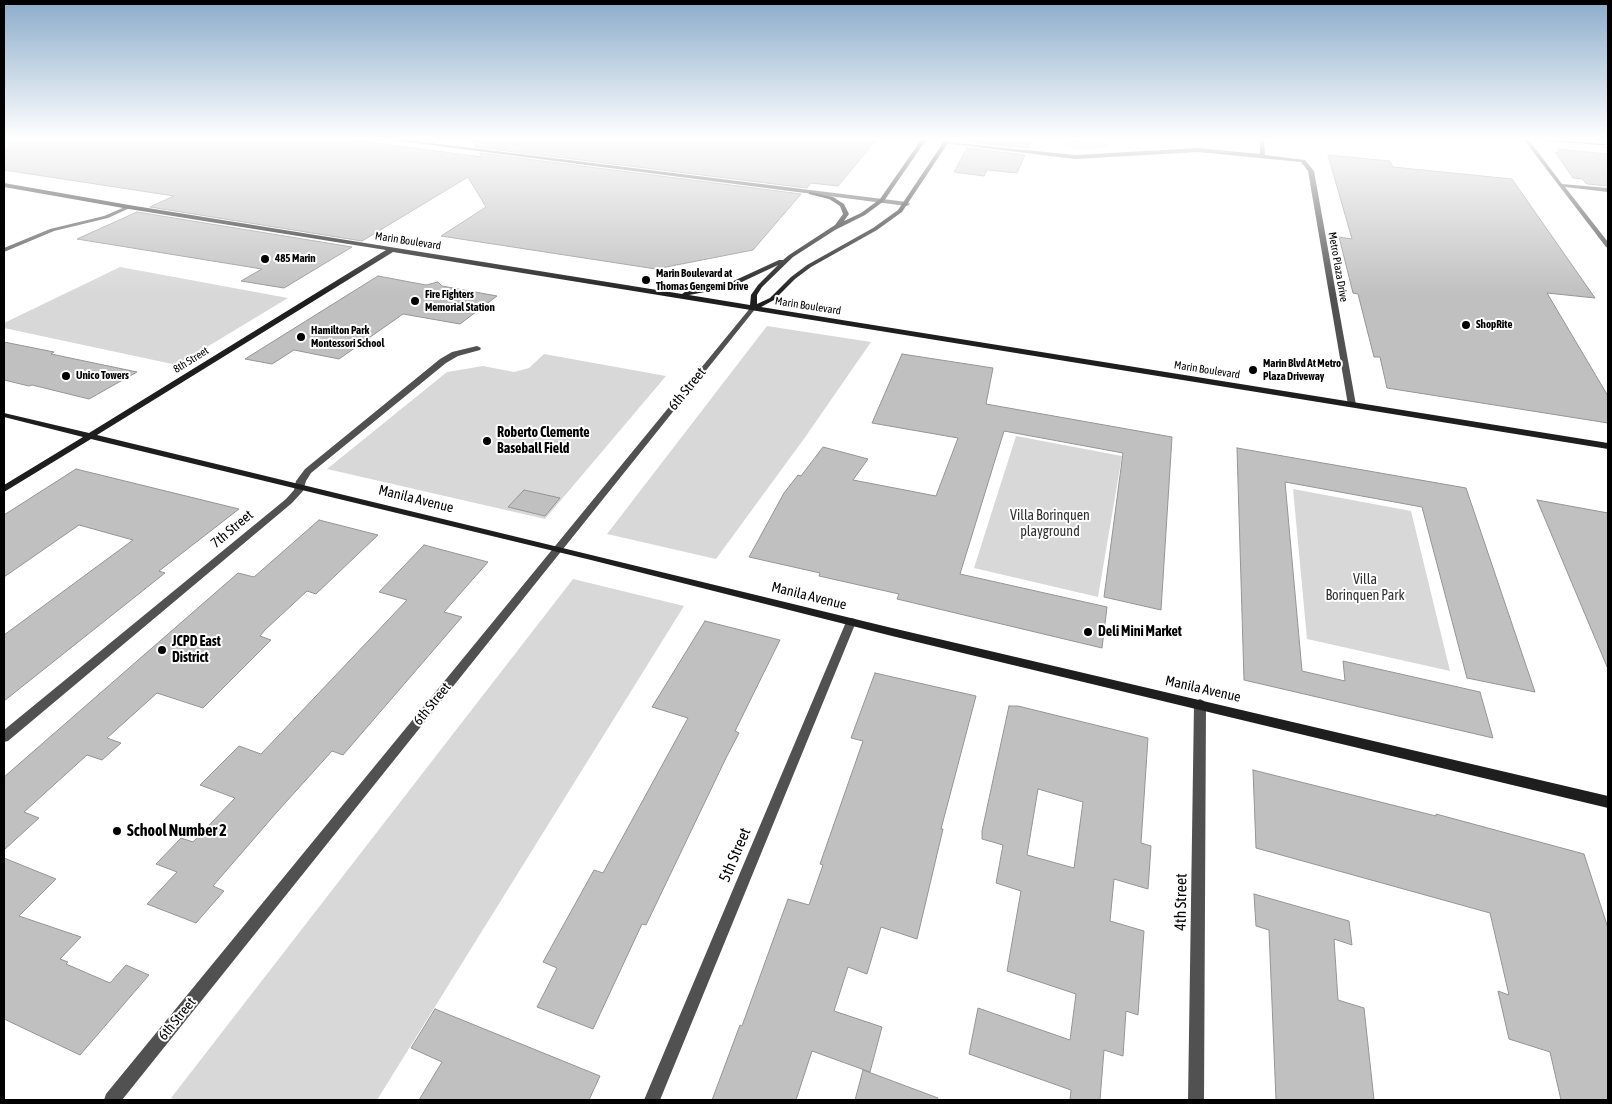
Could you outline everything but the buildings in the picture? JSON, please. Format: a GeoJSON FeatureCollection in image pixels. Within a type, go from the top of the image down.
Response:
{"type":"FeatureCollection","features":[{"type":"Feature","properties":{"kind":"street","name":"Marin Boulevard"},"geometry":{"type":"LineString","coordinates":[[39,192],[128,208],[1608,446]]}},
{"type":"Feature","properties":{"kind":"street"},"geometry":{"type":"LineString","coordinates":[[798,192],[907,204]]}},
{"type":"Feature","properties":{"kind":"street"},"geometry":{"type":"LineString","coordinates":[[667,294],[695,293],[729,286],[791,256],[833,229],[863,214],[882,200],[888,192]]}},
{"type":"Feature","properties":{"kind":"street"},"geometry":{"type":"LineString","coordinates":[[791,256],[760,286],[754,295],[753,308],[772,299],[793,278],[809,266],[895,216],[907,204],[915,192]]}},
{"type":"Feature","properties":{"kind":"street","name":"Metro Plaza Drive"},"geometry":{"type":"LineString","coordinates":[[1315,192],[1352,404]]}},
{"type":"Feature","properties":{"kind":"street"},"geometry":{"type":"LineString","coordinates":[[1566,192],[1608,246]]}},
{"type":"Feature","properties":{"kind":"street"},"geometry":{"type":"LineString","coordinates":[[810,193],[835,200],[844,208],[846,214],[833,229]]}},
{"type":"Feature","properties":{"kind":"street"},"geometry":{"type":"LineString","coordinates":[[4,250],[52,230],[106,217],[128,208]]}},
{"type":"Feature","properties":{"kind":"street","name":"8th Street"},"geometry":{"type":"LineString","coordinates":[[4,489],[391,250]]}},
{"type":"Feature","properties":{"kind":"street","name":"6th Street"},"geometry":{"type":"LineString","coordinates":[[112,1100],[753,308]]}},
{"type":"Feature","properties":{"kind":"street","name":"7th Street"},"geometry":{"type":"LineString","coordinates":[[4,737],[289,501],[298,491],[298,486],[308,472],[443,361],[461,352],[477,348]]}},
{"type":"Feature","properties":{"kind":"street","name":"Manila Avenue"},"geometry":{"type":"LineString","coordinates":[[4,415],[851,622],[1608,802]]}},
{"type":"Feature","properties":{"kind":"street","name":"5th Street"},"geometry":{"type":"LineString","coordinates":[[652,1100],[851,622]]}},
{"type":"Feature","properties":{"kind":"street","name":"4th Street"},"geometry":{"type":"LineString","coordinates":[[1196,1100],[1200,704]]}},
{"type":"Feature","properties":{"kind":"green space"},"geometry":{"type":"Polygon","coordinates":[[[120,267],[288,298],[177,365],[4,328],[4,323],[120,267]]]}},
{"type":"Feature","properties":{"kind":"green space"},"geometry":{"type":"Polygon","coordinates":[[[767,326],[871,342],[806,436],[716,559],[607,534],[767,326]]]}},
{"type":"Feature","properties":{"kind":"green space","name":"Roberto Clemente Baseball Field"},"geometry":{"type":"Polygon","coordinates":[[[544,354],[666,376],[545,519],[327,469],[447,372],[483,366],[514,372],[529,368],[544,354]]]}},
{"type":"Feature","properties":{"kind":"green space","name":"Villa Borinquen playground"},"geometry":{"type":"Polygon","coordinates":[[[1016,436],[1122,456],[1098,597],[974,568],[1016,436]]]}},
{"type":"Feature","properties":{"kind":"green space","name":"Villa Borinquen Park"},"geometry":{"type":"Polygon","coordinates":[[[1293,489],[1411,511],[1450,671],[1307,639],[1293,489]]]}},
{"type":"Feature","properties":{"kind":"green space"},"geometry":{"type":"Polygon","coordinates":[[[573,579],[684,606],[377,1100],[175,1100],[171,1098],[573,579]]]}},
{"type":"Feature","properties":{"kind":"place","name":"485 Marin"},"geometry":{"type":"Point","coordinates":[265,259]}},
{"type":"Feature","properties":{"kind":"place","name":"Marin Boulevard at Thomas Gengemi Drive"},"geometry":{"type":"Point","coordinates":[646,280]}},
{"type":"Feature","properties":{"kind":"place","name":"Fire Fighters Memorial Station"},"geometry":{"type":"Point","coordinates":[415,301]}},
{"type":"Feature","properties":{"kind":"place","name":"ShopRite"},"geometry":{"type":"Point","coordinates":[1466,325]}},
{"type":"Feature","properties":{"kind":"place","name":"Hamilton Park Montessori School"},"geometry":{"type":"Point","coordinates":[301,337]}},
{"type":"Feature","properties":{"kind":"place","name":"Marin Blvd At Metro Plaza Driveway"},"geometry":{"type":"Point","coordinates":[1253,370]}},
{"type":"Feature","properties":{"kind":"place","name":"Unico Towers"},"geometry":{"type":"Point","coordinates":[66,376]}},
{"type":"Feature","properties":{"kind":"place","name":"Roberto Clemente Baseball Field"},"geometry":{"type":"Point","coordinates":[487,441]}},
{"type":"Feature","properties":{"kind":"place","name":"Deli Mini Market"},"geometry":{"type":"Point","coordinates":[1088,632]}},
{"type":"Feature","properties":{"kind":"place","name":"JCPD East District"},"geometry":{"type":"Point","coordinates":[162,650]}},
{"type":"Feature","properties":{"kind":"place","name":"School Number 2"},"geometry":{"type":"Point","coordinates":[117,831]}}]}
